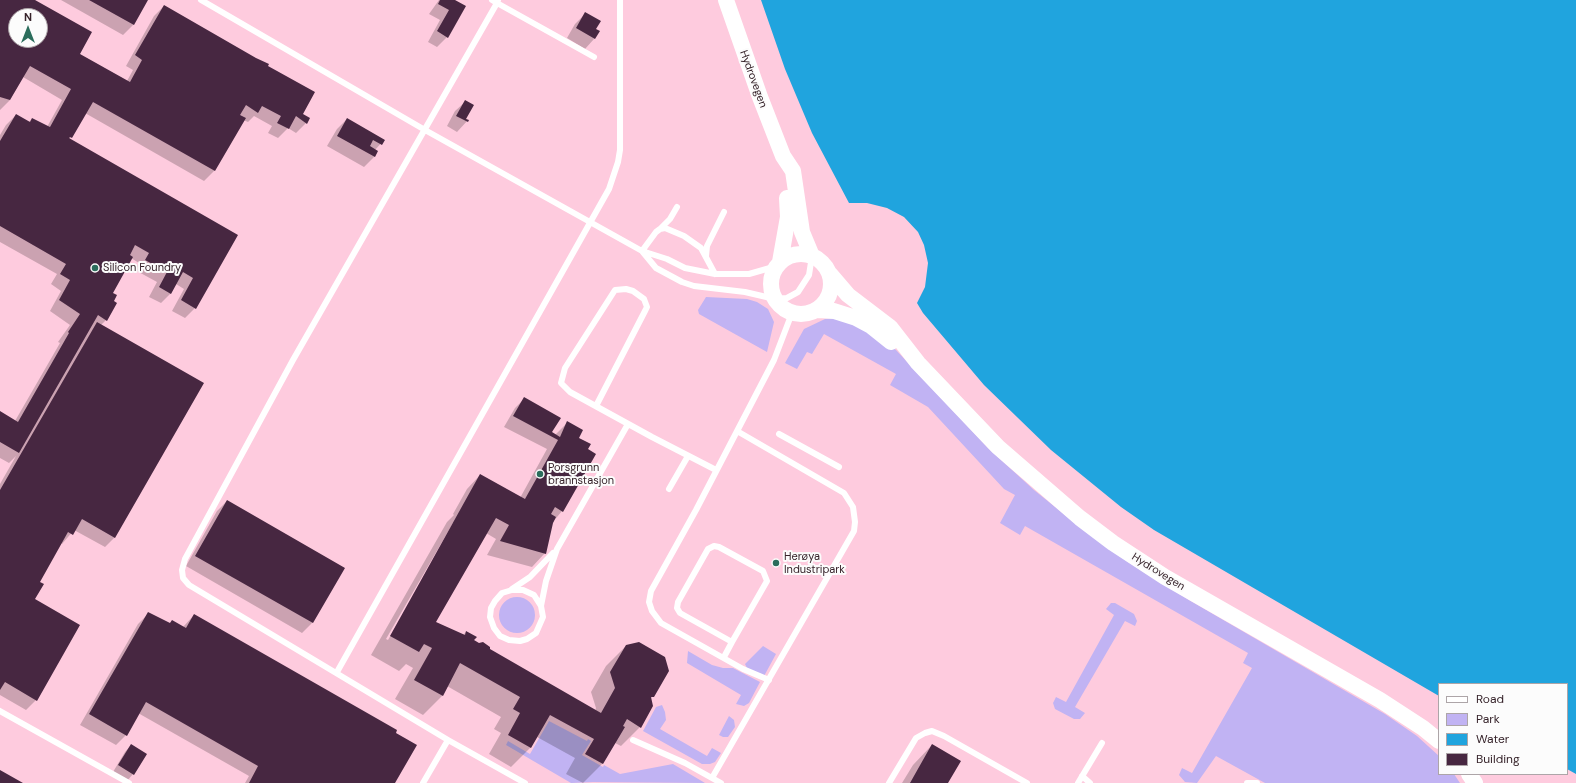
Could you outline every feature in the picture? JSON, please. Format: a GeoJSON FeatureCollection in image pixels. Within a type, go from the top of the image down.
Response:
{"type":"FeatureCollection","features":[{"type":"Feature","properties":{"kind":"street","name":"Hydrovegen"},"geometry":{"type":"LineString","coordinates":[[726,0],[750,70],[783,156],[792,171],[802,232],[812,256],[820,260],[848,295],[890,327],[901,339],[912,356],[963,412],[1015,463],[1057,500],[1114,543],[1208,603],[1380,700],[1423,728],[1438,740]]}},
{"type":"Feature","properties":{"kind":"street","name":"Hydrovegen"},"geometry":{"type":"LineString","coordinates":[[775,299],[771,288],[771,282],[779,264],[788,217],[783,156]]}},
{"type":"Feature","properties":{"kind":"street"},"geometry":{"type":"LineString","coordinates":[[779,264],[795,254],[812,256]]}},
{"type":"Feature","properties":{"kind":"street"},"geometry":{"type":"LineString","coordinates":[[818,310],[825,303],[830,294],[832,284],[830,274]]}},
{"type":"Feature","properties":{"kind":"street"},"geometry":{"type":"LineString","coordinates":[[775,299],[782,308],[792,313]]}},
{"type":"Feature","properties":{"kind":"street","name":"Hydrovegen"},"geometry":{"type":"LineString","coordinates":[[792,313],[810,313],[818,310],[834,311],[856,318],[871,326],[896,346],[912,356]]}},
{"type":"Feature","properties":{"kind":"street"},"geometry":{"type":"LineString","coordinates":[[1470,775],[1476,783]]}},
{"type":"Feature","properties":{"kind":"lane"},"geometry":{"type":"LineString","coordinates":[[201,0],[425,130],[642,251],[667,259],[684,268],[715,274],[749,274],[779,264]]}},
{"type":"Feature","properties":{"kind":"lane"},"geometry":{"type":"LineString","coordinates":[[336,672],[591,223],[612,183],[620,150],[620,0]]}},
{"type":"Feature","properties":{"kind":"lane"},"geometry":{"type":"LineString","coordinates":[[525,783],[448,740],[189,585],[183,578],[182,570],[185,560],[294,360],[425,130],[496,1],[594,57]]}},
{"type":"Feature","properties":{"kind":"lane"},"geometry":{"type":"LineString","coordinates":[[642,251],[660,228],[670,219],[677,208]]}},
{"type":"Feature","properties":{"kind":"lane"},"geometry":{"type":"LineString","coordinates":[[715,274],[708,265],[706,256],[707,246],[724,212]]}},
{"type":"Feature","properties":{"kind":"lane"},"geometry":{"type":"LineString","coordinates":[[660,228],[672,230],[684,236],[696,244],[706,256]]}},
{"type":"Feature","properties":{"kind":"lane"},"geometry":{"type":"LineString","coordinates":[[642,251],[656,268],[682,282],[694,286],[745,292],[775,299],[787,298],[798,292],[809,275],[812,256]]}},
{"type":"Feature","properties":{"kind":"lane"},"geometry":{"type":"LineString","coordinates":[[596,406],[647,307],[644,299],[633,291],[626,289],[615,290],[565,368],[561,378],[561,383],[570,392],[628,424],[716,470]]}},
{"type":"Feature","properties":{"kind":"lane"},"geometry":{"type":"LineString","coordinates":[[769,680],[724,658],[661,623],[652,611],[649,602],[651,591],[776,355],[792,313]]}},
{"type":"Feature","properties":{"kind":"lane"},"geometry":{"type":"LineString","coordinates":[[557,549],[530,577],[512,590],[502,594],[495,601],[491,608],[490,617],[494,628],[500,636],[509,640],[520,641],[527,639],[536,632],[542,617],[541,606],[546,581],[557,549],[628,424]]}},
{"type":"Feature","properties":{"kind":"lane"},"geometry":{"type":"LineString","coordinates":[[712,778],[854,531],[854,507],[844,493],[737,431]]}},
{"type":"Feature","properties":{"kind":"lane"},"geometry":{"type":"LineString","coordinates":[[779,434],[839,467]]}},
{"type":"Feature","properties":{"kind":"lane"},"geometry":{"type":"LineString","coordinates":[[669,489],[688,456]]}},
{"type":"Feature","properties":{"kind":"lane"},"geometry":{"type":"LineString","coordinates":[[724,658],[767,581],[763,571],[719,547],[714,546],[708,549],[678,602],[677,608],[680,613],[732,642]]}},
{"type":"Feature","properties":{"kind":"lane"},"geometry":{"type":"LineString","coordinates":[[512,590],[523,590],[529,592],[538,600],[541,606]]}},
{"type":"Feature","properties":{"kind":"lane"},"geometry":{"type":"LineString","coordinates":[[0,711],[129,783]]}},
{"type":"Feature","properties":{"kind":"lane"},"geometry":{"type":"LineString","coordinates":[[889,783],[916,738],[932,731],[944,736],[1027,783]]}},
{"type":"Feature","properties":{"kind":"lane"},"geometry":{"type":"LineString","coordinates":[[422,783],[448,740]]}},
{"type":"Feature","properties":{"kind":"lane"},"geometry":{"type":"LineString","coordinates":[[633,740],[686,763],[721,783]]}},
{"type":"Feature","properties":{"kind":"lane"},"geometry":{"type":"LineString","coordinates":[[1078,783],[1102,742]]}},
{"type":"Feature","properties":{"kind":"lane"},"geometry":{"type":"LineString","coordinates":[[1082,776],[1090,783]]}},
{"type":"Feature","properties":{"kind":"lane"},"geometry":{"type":"LineString","coordinates":[[1247,783],[1256,783]]}},
{"type":"Feature","properties":{"kind":"green space"},"geometry":{"type":"Polygon","coordinates":[[[706,297],[747,299],[757,302],[768,309],[774,322],[767,352],[699,314],[698,310],[706,297]]]}},
{"type":"Feature","properties":{"kind":"green space"},"geometry":{"type":"Polygon","coordinates":[[[842,318],[886,342],[896,350],[988,448],[1034,490],[1090,535],[1128,562],[1189,600],[1385,714],[1417,736],[1438,755],[1438,775],[1455,775],[1460,783],[1265,783],[1216,756],[1197,783],[1185,782],[1179,775],[1182,768],[1192,773],[1252,668],[1243,663],[1248,653],[1025,526],[1020,535],[1000,523],[1015,495],[1004,489],[928,407],[890,385],[896,374],[824,334],[812,354],[807,352],[797,369],[785,363],[804,329],[825,319],[842,318]]]}},
{"type":"Feature","properties":{"kind":"green space"},"geometry":{"type":"Polygon","coordinates":[[[521,597],[530,602],[534,608],[534,622],[530,628],[521,633],[513,633],[504,628],[500,622],[499,611],[504,602],[510,598],[521,597]]]}},
{"type":"Feature","properties":{"kind":"green space"},"geometry":{"type":"Polygon","coordinates":[[[1111,603],[1115,603],[1134,614],[1137,621],[1135,626],[1125,621],[1075,707],[1085,713],[1080,719],[1074,719],[1055,709],[1053,703],[1056,697],[1066,702],[1114,615],[1106,609],[1111,603]]]}},
{"type":"Feature","properties":{"kind":"green space"},"geometry":{"type":"Polygon","coordinates":[[[763,646],[776,654],[763,678],[747,668],[745,664],[763,646]]]}},
{"type":"Feature","properties":{"kind":"green space"},"geometry":{"type":"Polygon","coordinates":[[[688,651],[712,665],[723,668],[733,668],[760,682],[749,703],[744,706],[736,704],[741,695],[687,663],[688,651]]]}},
{"type":"Feature","properties":{"kind":"green space"},"geometry":{"type":"Polygon","coordinates":[[[662,705],[666,720],[660,729],[707,756],[712,748],[721,753],[715,762],[710,764],[702,764],[643,731],[656,707],[662,705]]]}},
{"type":"Feature","properties":{"kind":"green space"},"geometry":{"type":"Polygon","coordinates":[[[729,716],[734,720],[735,727],[728,737],[723,737],[719,735],[729,716]]]}},
{"type":"Feature","properties":{"kind":"green space"},"geometry":{"type":"Polygon","coordinates":[[[549,721],[587,741],[588,739],[591,741],[582,755],[603,767],[604,765],[620,774],[673,764],[705,783],[571,783],[506,745],[508,741],[530,754],[549,721]]]}},
{"type":"Feature","properties":{"kind":"water"},"geometry":{"type":"Polygon","coordinates":[[[761,0],[1576,0],[1576,774],[1568,770],[1568,683],[1438,683],[1438,695],[1154,530],[1121,507],[1051,450],[984,385],[923,313],[917,303],[925,287],[928,263],[924,245],[918,232],[904,217],[887,208],[867,203],[849,203],[812,133],[785,69],[761,0]]]}},
{"type":"Feature","properties":{"kind":"building"},"geometry":{"type":"Polygon","coordinates":[[[0,0],[35,0],[92,32],[80,54],[130,82],[142,60],[135,55],[164,5],[269,64],[268,66],[315,92],[303,114],[310,118],[307,124],[296,116],[289,129],[277,123],[281,116],[262,106],[258,113],[246,105],[240,115],[246,118],[215,171],[93,102],[72,138],[69,138],[238,235],[196,309],[181,300],[193,278],[183,272],[171,294],[159,287],[167,272],[145,260],[149,253],[135,245],[130,255],[133,257],[113,293],[117,295],[114,301],[117,303],[107,321],[98,315],[19,453],[0,442],[0,411],[18,422],[69,333],[68,332],[80,314],[59,300],[70,280],[60,274],[66,264],[0,226],[0,141],[16,114],[30,122],[32,118],[50,127],[71,89],[30,66],[10,100],[0,97],[0,0]]]}},
{"type":"Feature","properties":{"kind":"building"},"geometry":{"type":"Polygon","coordinates":[[[89,0],[148,0],[134,25],[89,0]]]}},
{"type":"Feature","properties":{"kind":"building"},"geometry":{"type":"Polygon","coordinates":[[[440,0],[455,0],[466,6],[448,38],[437,31],[449,10],[438,4],[440,0]]]}},
{"type":"Feature","properties":{"kind":"building"},"geometry":{"type":"Polygon","coordinates":[[[585,12],[601,21],[596,29],[600,31],[595,39],[576,28],[585,12]]]}},
{"type":"Feature","properties":{"kind":"building"},"geometry":{"type":"Polygon","coordinates":[[[465,100],[474,105],[466,119],[469,120],[468,122],[456,116],[465,100]]]}},
{"type":"Feature","properties":{"kind":"building"},"geometry":{"type":"Polygon","coordinates":[[[347,118],[385,140],[382,145],[373,140],[370,146],[378,151],[375,157],[337,136],[347,118]]]}},
{"type":"Feature","properties":{"kind":"building"},"geometry":{"type":"Polygon","coordinates":[[[97,322],[204,383],[115,538],[82,519],[73,535],[68,532],[40,582],[44,584],[35,599],[80,625],[37,701],[5,682],[0,690],[0,490],[97,322]]]}},
{"type":"Feature","properties":{"kind":"building"},"geometry":{"type":"Polygon","coordinates":[[[524,397],[561,418],[552,432],[560,437],[567,421],[583,430],[579,438],[591,444],[588,449],[596,454],[563,512],[555,507],[551,514],[556,517],[553,523],[546,554],[500,541],[509,525],[496,518],[436,622],[465,635],[466,631],[477,637],[474,640],[479,643],[483,642],[490,647],[490,649],[601,713],[615,688],[610,672],[626,645],[639,642],[665,657],[669,671],[654,697],[651,697],[653,706],[641,728],[627,719],[623,726],[625,727],[603,764],[585,754],[594,739],[550,715],[531,748],[508,735],[520,713],[513,709],[520,697],[460,663],[443,696],[414,680],[432,648],[424,644],[419,652],[390,636],[480,474],[525,499],[558,440],[513,416],[524,397]]]}},
{"type":"Feature","properties":{"kind":"building"},"geometry":{"type":"Polygon","coordinates":[[[227,500],[345,568],[313,623],[195,556],[227,500]]]}},
{"type":"Feature","properties":{"kind":"building"},"geometry":{"type":"Polygon","coordinates":[[[148,612],[170,623],[172,620],[186,628],[194,614],[397,730],[396,733],[417,745],[395,783],[249,783],[258,766],[146,702],[127,736],[89,714],[148,612]]]}},
{"type":"Feature","properties":{"kind":"building"},"geometry":{"type":"Polygon","coordinates":[[[131,744],[147,754],[134,775],[118,765],[131,744]]]}},
{"type":"Feature","properties":{"kind":"building"},"geometry":{"type":"Polygon","coordinates":[[[932,744],[961,761],[948,783],[910,783],[932,744]]]}},
{"type":"Feature","properties":{"kind":"building"},"geometry":{"type":"Polygon","coordinates":[[[0,770],[23,783],[0,783],[0,770]]]}},
{"type":"Feature","properties":{"kind":"place","name":"Silicon Foundry"},"geometry":{"type":"Point","coordinates":[95,268]}},
{"type":"Feature","properties":{"kind":"place","name":"Porsgrunn brannstasjon"},"geometry":{"type":"Point","coordinates":[540,474]}},
{"type":"Feature","properties":{"kind":"place","name":"Herøya Industripark"},"geometry":{"type":"Point","coordinates":[776,563]}}]}
